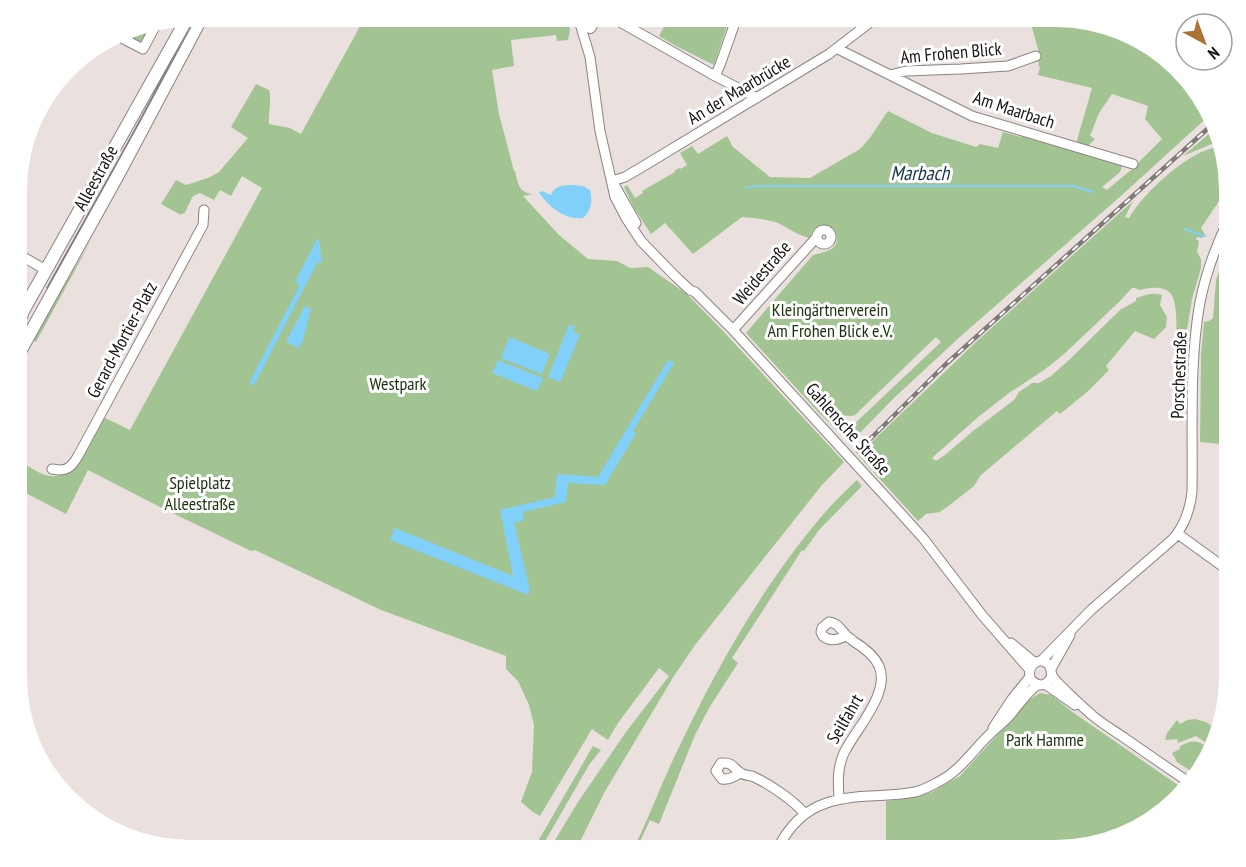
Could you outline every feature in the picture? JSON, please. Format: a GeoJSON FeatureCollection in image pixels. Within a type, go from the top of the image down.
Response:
{"type":"FeatureCollection","features":[{"type":"Feature","properties":{"kind":"main road","name":"Alleestraße"},"geometry":{"type":"LineString","coordinates":[[27,299],[46,270],[182,27]]}},
{"type":"Feature","properties":{"kind":"main road","name":"Alleestraße"},"geometry":{"type":"LineString","coordinates":[[27,338],[129,157],[196,27]]}},
{"type":"Feature","properties":{"kind":"street","name":"Gahlensche Straße"},"geometry":{"type":"LineString","coordinates":[[581,27],[590,57],[600,131],[615,197],[641,241],[733,330],[901,513],[1000,635],[1034,668]]}},
{"type":"Feature","properties":{"kind":"street","name":"Gahlensche Straße"},"geometry":{"type":"LineString","coordinates":[[590,57],[591,27]]}},
{"type":"Feature","properties":{"kind":"street"},"geometry":{"type":"LineString","coordinates":[[629,27],[757,98]]}},
{"type":"Feature","properties":{"kind":"street"},"geometry":{"type":"LineString","coordinates":[[715,76],[733,27]]}},
{"type":"Feature","properties":{"kind":"street","name":"An der Maarbrücke"},"geometry":{"type":"LineString","coordinates":[[612,182],[631,174],[838,49],[865,27]]}},
{"type":"Feature","properties":{"kind":"street"},"geometry":{"type":"LineString","coordinates":[[127,40],[143,49],[152,32]]}},
{"type":"Feature","properties":{"kind":"street","name":"Am Frohen Blick"},"geometry":{"type":"LineString","coordinates":[[838,49],[890,75],[906,71],[1008,66],[1036,56]]}},
{"type":"Feature","properties":{"kind":"street","name":"Am Maarbach"},"geometry":{"type":"LineString","coordinates":[[890,75],[972,116],[1133,164]]}},
{"type":"Feature","properties":{"kind":"street","name":"Gerard-Mortier-Platz"},"geometry":{"type":"LineString","coordinates":[[52,469],[62,471],[75,462],[203,225],[204,210]]}},
{"type":"Feature","properties":{"kind":"street","name":"Weidestraße"},"geometry":{"type":"LineString","coordinates":[[733,330],[816,238]]}},
{"type":"Feature","properties":{"kind":"street","name":"Porschestraße"},"geometry":{"type":"LineString","coordinates":[[1034,668],[1091,610],[1167,545],[1178,534],[1187,517],[1192,492],[1195,341],[1200,302],[1219,242]]}},
{"type":"Feature","properties":{"kind":"street"},"geometry":{"type":"LineString","coordinates":[[27,259],[46,270]]}},
{"type":"Feature","properties":{"kind":"street"},"geometry":{"type":"LineString","coordinates":[[27,314],[37,320]]}},
{"type":"Feature","properties":{"kind":"street"},"geometry":{"type":"LineString","coordinates":[[1178,534],[1219,565]]}},
{"type":"Feature","properties":{"kind":"street","name":"Porschestraße"},"geometry":{"type":"LineString","coordinates":[[1052,672],[1073,630]]}},
{"type":"Feature","properties":{"kind":"street","name":"Seilfahrt"},"geometry":{"type":"LineString","coordinates":[[839,798],[838,779],[841,761],[877,697],[882,683],[879,667],[874,658],[846,636]]}},
{"type":"Feature","properties":{"kind":"street","name":"Gahlensche Straße"},"geometry":{"type":"LineString","coordinates":[[1034,668],[1047,663],[1058,683],[1093,716],[1184,778]]}},
{"type":"Feature","properties":{"kind":"street"},"geometry":{"type":"LineString","coordinates":[[991,733],[1034,668]]}},
{"type":"Feature","properties":{"kind":"street","name":"Gahlensche Straße"},"geometry":{"type":"LineString","coordinates":[[1034,668],[1032,682],[1093,716]]}},
{"type":"Feature","properties":{"kind":"street"},"geometry":{"type":"LineString","coordinates":[[783,840],[790,829],[816,806],[839,798],[899,795],[917,791],[946,778],[1001,725],[1031,690],[1051,679],[1052,672]]}},
{"type":"Feature","properties":{"kind":"street"},"geometry":{"type":"LineString","coordinates":[[740,773],[753,777],[790,800],[805,814]]}},
{"type":"Feature","properties":{"kind":"green space","name":"Westpark"},"geometry":{"type":"Polygon","coordinates":[[[360,27],[570,27],[568,40],[557,41],[556,35],[511,40],[514,66],[492,70],[499,114],[518,184],[525,192],[533,194],[523,196],[559,235],[588,259],[617,261],[630,268],[648,267],[687,294],[844,462],[822,485],[695,645],[604,793],[581,840],[555,840],[626,732],[669,676],[659,668],[608,740],[592,729],[540,816],[521,802],[532,772],[534,725],[529,705],[518,681],[506,669],[506,656],[381,610],[255,550],[251,551],[88,470],[66,514],[27,494],[27,465],[49,476],[62,475],[69,471],[103,417],[130,430],[262,188],[242,176],[231,196],[220,190],[214,200],[200,193],[193,196],[184,214],[181,215],[161,204],[176,180],[186,185],[219,172],[248,138],[231,127],[256,84],[269,90],[269,124],[290,128],[301,134],[360,27]]]}},
{"type":"Feature","properties":{"kind":"green space"},"geometry":{"type":"Polygon","coordinates":[[[664,27],[727,27],[714,65],[659,36],[664,27]]]}},
{"type":"Feature","properties":{"kind":"green space","name":"Kleingärtnerverein Am Frohen Blick e.V."},"geometry":{"type":"Polygon","coordinates":[[[1032,27],[1067,27],[1109,36],[1138,49],[1164,67],[1192,99],[1204,121],[962,335],[894,398],[850,443],[819,413],[746,333],[813,255],[828,251],[835,245],[837,236],[834,230],[823,225],[816,227],[810,238],[778,223],[742,217],[693,254],[665,223],[651,234],[624,187],[627,185],[635,198],[643,193],[642,191],[687,165],[680,153],[692,146],[698,154],[727,136],[733,147],[770,177],[810,178],[860,149],[888,111],[932,133],[976,147],[980,144],[998,148],[1003,132],[1021,137],[1022,135],[1123,164],[1120,172],[1102,187],[1107,190],[1138,164],[1162,139],[1145,119],[1148,106],[1112,94],[1099,113],[1090,136],[1095,139],[1087,147],[1076,144],[1092,88],[1038,75],[1039,63],[1036,60],[1040,56],[1032,27]],[[936,337],[855,415],[836,415],[836,427],[851,427],[941,342],[936,337]]]}},
{"type":"Feature","properties":{"kind":"green space"},"geometry":{"type":"Polygon","coordinates":[[[150,32],[143,47],[129,39],[150,32]]]}},
{"type":"Feature","properties":{"kind":"green space"},"geometry":{"type":"Polygon","coordinates":[[[1209,134],[1212,144],[1183,156],[1209,134]]]}},
{"type":"Feature","properties":{"kind":"green space"},"geometry":{"type":"Polygon","coordinates":[[[1213,148],[1218,168],[1219,201],[1201,228],[1205,236],[1196,239],[1199,241],[1197,252],[1201,259],[1201,268],[1192,299],[1186,336],[1185,369],[1182,366],[1177,345],[1176,310],[1171,294],[1160,288],[1139,290],[1132,288],[1063,355],[977,418],[932,458],[936,461],[945,455],[1032,383],[1039,383],[1051,376],[1120,310],[1136,301],[1136,298],[1152,294],[1162,295],[1160,305],[1167,317],[1166,327],[1154,339],[1135,331],[1106,366],[1109,370],[1087,392],[1060,414],[1057,411],[981,475],[974,486],[951,504],[940,512],[926,514],[918,521],[858,455],[977,341],[1133,201],[1125,217],[1129,218],[1149,192],[1177,167],[1213,148]]]}},
{"type":"Feature","properties":{"kind":"green space"},"geometry":{"type":"Polygon","coordinates":[[[91,241],[36,342],[33,340],[91,241]]]}},
{"type":"Feature","properties":{"kind":"green space"},"geometry":{"type":"Polygon","coordinates":[[[1219,272],[1219,444],[1200,442],[1201,355],[1204,322],[1213,318],[1216,280],[1219,272]]]}},
{"type":"Feature","properties":{"kind":"green space"},"geometry":{"type":"Polygon","coordinates":[[[857,480],[862,486],[819,530],[804,551],[802,550],[732,658],[738,663],[709,708],[695,735],[659,824],[650,820],[641,840],[637,840],[699,707],[748,618],[786,562],[831,505],[857,480]]]}},
{"type":"Feature","properties":{"kind":"green space","name":"Park Hamme"},"geometry":{"type":"Polygon","coordinates":[[[1040,693],[1051,695],[1179,785],[1147,813],[1119,828],[1078,839],[886,840],[886,801],[911,798],[932,792],[960,776],[1029,700],[1040,693]]]}},
{"type":"Feature","properties":{"kind":"green space"},"geometry":{"type":"Polygon","coordinates":[[[1195,719],[1211,726],[1207,740],[1189,770],[1177,762],[1172,753],[1189,742],[1204,745],[1205,742],[1196,736],[1178,743],[1177,739],[1165,740],[1167,733],[1177,720],[1180,724],[1195,719]]]}},
{"type":"Feature","properties":{"kind":"green space"},"geometry":{"type":"Polygon","coordinates":[[[593,746],[601,750],[589,765],[546,840],[539,840],[593,746]]]}},
{"type":"Feature","properties":{"kind":"water"},"geometry":{"type":"Polygon","coordinates":[[[572,185],[583,186],[590,190],[591,206],[583,218],[570,217],[558,212],[539,193],[542,191],[551,195],[557,188],[572,185]]]}},
{"type":"Feature","properties":{"kind":"water"},"geometry":{"type":"Polygon","coordinates":[[[317,239],[322,262],[317,263],[254,385],[249,384],[300,285],[295,282],[317,239]]]}},
{"type":"Feature","properties":{"kind":"water"},"geometry":{"type":"Polygon","coordinates":[[[305,306],[311,309],[299,348],[286,342],[305,306]]]}},
{"type":"Feature","properties":{"kind":"water"},"geometry":{"type":"Polygon","coordinates":[[[569,325],[575,326],[573,332],[580,335],[560,382],[548,377],[569,325]]]}},
{"type":"Feature","properties":{"kind":"water"},"geometry":{"type":"Polygon","coordinates":[[[509,337],[550,354],[542,374],[501,358],[509,337]]]}},
{"type":"Feature","properties":{"kind":"water"},"geometry":{"type":"Polygon","coordinates":[[[498,360],[543,378],[537,391],[492,373],[498,360]]]}},
{"type":"Feature","properties":{"kind":"water"},"geometry":{"type":"Polygon","coordinates":[[[668,360],[674,363],[633,431],[636,433],[605,485],[568,483],[566,502],[523,512],[524,520],[514,523],[530,590],[528,595],[390,540],[395,528],[513,576],[500,510],[555,497],[557,474],[598,477],[668,360]]]}},
{"type":"Feature","properties":{"kind":"waterway","name":"Marbach"},"geometry":{"type":"LineString","coordinates":[[746,188],[757,186],[1073,186],[1093,192]]}},
{"type":"Feature","properties":{"kind":"waterway","name":"Marbach"},"geometry":{"type":"LineString","coordinates":[[1185,229],[1205,236]]}},
{"type":"Feature","properties":{"kind":"tram line"},"geometry":{"type":"LineString","coordinates":[[47,288],[191,27]]}},
{"type":"Feature","properties":{"kind":"railway"},"geometry":{"type":"LineString","coordinates":[[858,451],[946,364],[1208,129]]}},
{"type":"Feature","properties":{"kind":"park label","name":"Spielplatz Alleestraße"},"geometry":{"type":"Point","coordinates":[200,493]}}]}
